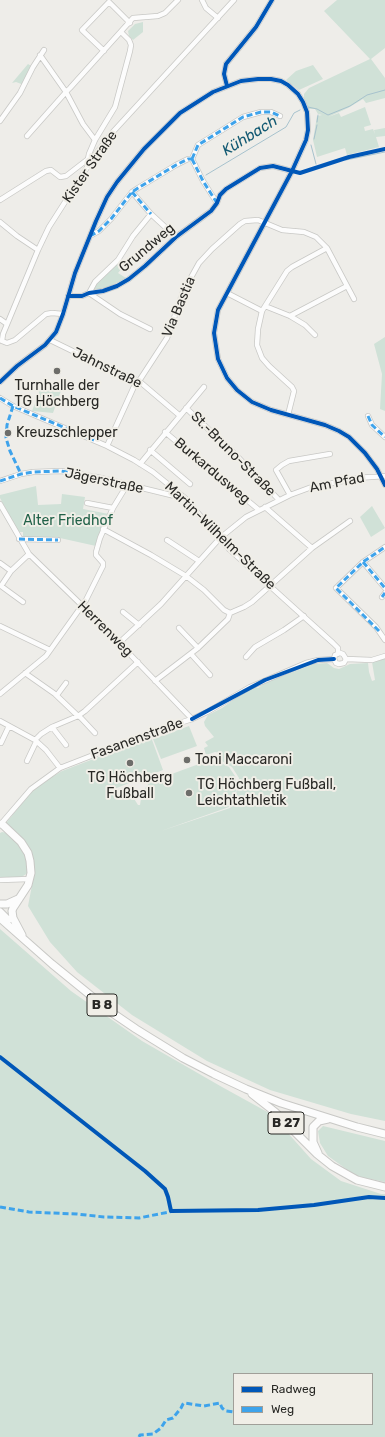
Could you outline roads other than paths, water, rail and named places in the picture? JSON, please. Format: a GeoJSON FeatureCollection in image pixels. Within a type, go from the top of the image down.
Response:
{"type":"FeatureCollection","features":[{"type":"Feature","properties":{"kind":"main road"},"geometry":{"type":"LineString","coordinates":[[1,825],[16,836],[24,847],[31,866],[28,885],[13,908],[15,922],[25,940]]}},
{"type":"Feature","properties":{"kind":"main road"},"geometry":{"type":"LineString","coordinates":[[0,904],[7,904],[18,899]]}},
{"type":"Feature","properties":{"kind":"main road","name":"B 8"},"geometry":{"type":"LineString","coordinates":[[0,912],[18,933]]}},
{"type":"Feature","properties":{"kind":"main road","name":"B 8"},"geometry":{"type":"LineString","coordinates":[[0,918],[79,986],[136,1029],[183,1058],[246,1089],[301,1110],[385,1134]]}},
{"type":"Feature","properties":{"kind":"main road"},"geometry":{"type":"LineString","coordinates":[[0,923],[18,933]]}},
{"type":"Feature","properties":{"kind":"main road","name":"B 27"},"geometry":{"type":"LineString","coordinates":[[246,1089],[275,1112],[323,1159],[341,1172],[368,1184],[385,1187]]}},
{"type":"Feature","properties":{"kind":"main road"},"geometry":{"type":"LineString","coordinates":[[323,1159],[313,1142],[313,1126],[319,1121],[330,1119]]}},
{"type":"Feature","properties":{"kind":"street"},"geometry":{"type":"LineString","coordinates":[[27,136],[134,18],[158,16],[165,13],[178,0]]}},
{"type":"Feature","properties":{"kind":"street"},"geometry":{"type":"LineString","coordinates":[[202,0],[206,8],[218,18]]}},
{"type":"Feature","properties":{"kind":"street","name":"Kister Straße"},"geometry":{"type":"LineString","coordinates":[[1,341],[38,250],[49,227],[89,160],[234,0]]}},
{"type":"Feature","properties":{"kind":"street"},"geometry":{"type":"LineString","coordinates":[[227,86],[224,74],[226,64],[256,27],[272,0]]}},
{"type":"Feature","properties":{"kind":"street"},"geometry":{"type":"LineString","coordinates":[[104,51],[82,30],[109,2],[130,23]]}},
{"type":"Feature","properties":{"kind":"street"},"geometry":{"type":"LineString","coordinates":[[0,200],[46,170],[51,170],[60,177],[66,176],[89,160],[95,140],[115,107],[130,51],[131,45],[129,40],[121,32]]}},
{"type":"Feature","properties":{"kind":"street"},"geometry":{"type":"LineString","coordinates":[[0,122],[20,94],[44,50]]}},
{"type":"Feature","properties":{"kind":"street"},"geometry":{"type":"LineString","coordinates":[[40,55],[66,92],[83,124],[95,140]]}},
{"type":"Feature","properties":{"kind":"street"},"geometry":{"type":"LineString","coordinates":[[0,382],[17,366],[50,340],[63,314],[75,273],[107,197],[118,181],[144,150],[170,122],[189,106],[212,92],[227,86],[247,80],[271,79],[281,81],[298,94],[307,112],[308,130],[306,140],[266,222],[218,310],[214,334],[215,348],[222,369],[227,378],[237,390],[248,399],[259,406],[325,425],[349,437],[365,453],[383,476],[385,485]]}},
{"type":"Feature","properties":{"kind":"street"},"geometry":{"type":"LineString","coordinates":[[218,203],[203,181],[192,159],[198,145],[243,117],[261,112],[271,112],[280,116]]}},
{"type":"Feature","properties":{"kind":"street"},"geometry":{"type":"LineString","coordinates":[[90,236],[99,231],[111,219],[132,192],[176,165],[192,159]]}},
{"type":"Feature","properties":{"kind":"street","name":"Grundweg"},"geometry":{"type":"LineString","coordinates":[[68,296],[82,296],[89,293],[102,291],[117,286],[129,279],[176,237],[211,211],[218,203],[220,195],[226,189],[260,168],[273,166],[292,171]]}},
{"type":"Feature","properties":{"kind":"street","name":"Grundweg"},"geometry":{"type":"LineString","coordinates":[[132,192],[151,214],[176,237]]}},
{"type":"Feature","properties":{"kind":"street"},"geometry":{"type":"LineString","coordinates":[[150,329],[120,314],[89,293],[95,282],[118,260],[133,236],[151,214]]}},
{"type":"Feature","properties":{"kind":"street","name":"Via Bastia"},"geometry":{"type":"LineString","coordinates":[[107,446],[138,380],[167,338],[183,292],[199,263],[240,224],[251,220],[266,222]]}},
{"type":"Feature","properties":{"kind":"street"},"geometry":{"type":"LineString","coordinates":[[0,222],[16,236],[38,250]]}},
{"type":"Feature","properties":{"kind":"street"},"geometry":{"type":"LineString","coordinates":[[266,222],[282,230],[304,232],[316,237],[327,248],[354,299]]}},
{"type":"Feature","properties":{"kind":"street"},"geometry":{"type":"LineString","coordinates":[[288,415],[294,391],[292,387],[262,358],[257,345],[258,329],[262,311],[287,271],[327,248]]}},
{"type":"Feature","properties":{"kind":"street"},"geometry":{"type":"LineString","coordinates":[[290,316],[347,286]]}},
{"type":"Feature","properties":{"kind":"street"},"geometry":{"type":"LineString","coordinates":[[227,293],[262,311]]}},
{"type":"Feature","properties":{"kind":"street"},"geometry":{"type":"LineString","coordinates":[[265,306],[290,316],[305,325],[315,335]]}},
{"type":"Feature","properties":{"kind":"street"},"geometry":{"type":"LineString","coordinates":[[1,341],[7,343],[15,340],[46,314],[63,314]]}},
{"type":"Feature","properties":{"kind":"street"},"geometry":{"type":"LineString","coordinates":[[0,319],[7,324]]}},
{"type":"Feature","properties":{"kind":"street","name":"Jahnstraße"},"geometry":{"type":"LineString","coordinates":[[50,340],[91,360],[138,380],[179,416]]}},
{"type":"Feature","properties":{"kind":"street"},"geometry":{"type":"LineString","coordinates":[[140,464],[150,450],[204,387]]}},
{"type":"Feature","properties":{"kind":"street","name":"Martin-Wilhelm-Straße"},"geometry":{"type":"LineString","coordinates":[[0,398],[13,406],[107,446],[153,472],[185,498],[240,559],[336,646],[338,653]]}},
{"type":"Feature","properties":{"kind":"street","name":"St.-Bruno-Straße"},"geometry":{"type":"LineString","coordinates":[[186,408],[237,456],[279,500]]}},
{"type":"Feature","properties":{"kind":"street"},"geometry":{"type":"LineString","coordinates":[[368,416],[372,425],[385,437]]}},
{"type":"Feature","properties":{"kind":"street","name":"Burkardusweg"},"geometry":{"type":"LineString","coordinates":[[165,432],[259,510]]}},
{"type":"Feature","properties":{"kind":"street"},"geometry":{"type":"LineString","coordinates":[[150,450],[190,484]]}},
{"type":"Feature","properties":{"kind":"street","name":"Am Pfad"},"geometry":{"type":"LineString","coordinates":[[290,495],[276,470],[289,461],[330,454]]}},
{"type":"Feature","properties":{"kind":"street","name":"Jägerstraße"},"geometry":{"type":"LineString","coordinates":[[0,481],[27,473],[62,471],[97,477],[185,498]]}},
{"type":"Feature","properties":{"kind":"street","name":"Am Pfad"},"geometry":{"type":"LineString","coordinates":[[119,643],[161,604],[220,538],[246,517],[290,495],[325,484],[357,478],[383,476]]}},
{"type":"Feature","properties":{"kind":"street"},"geometry":{"type":"LineString","coordinates":[[0,694],[38,664],[82,606],[96,582],[103,566],[103,563],[96,555],[96,552],[103,529],[113,508],[127,485]]}},
{"type":"Feature","properties":{"kind":"street"},"geometry":{"type":"LineString","coordinates":[[86,503],[113,508]]}},
{"type":"Feature","properties":{"kind":"street","name":"Herrenweg"},"geometry":{"type":"LineString","coordinates":[[0,504],[29,554],[192,718]]}},
{"type":"Feature","properties":{"kind":"street"},"geometry":{"type":"LineString","coordinates":[[265,507],[312,548]]}},
{"type":"Feature","properties":{"kind":"street"},"geometry":{"type":"LineString","coordinates":[[103,529],[151,554],[186,576],[204,590],[224,610],[230,613],[244,607],[312,548],[350,521]]}},
{"type":"Feature","properties":{"kind":"street"},"geometry":{"type":"LineString","coordinates":[[19,539],[58,540]]}},
{"type":"Feature","properties":{"kind":"street"},"geometry":{"type":"LineString","coordinates":[[167,540],[199,561]]}},
{"type":"Feature","properties":{"kind":"street"},"geometry":{"type":"LineString","coordinates":[[385,547],[363,562],[336,588],[376,627],[385,640]]}},
{"type":"Feature","properties":{"kind":"street"},"geometry":{"type":"LineString","coordinates":[[23,602],[1,586],[11,571],[29,554]]}},
{"type":"Feature","properties":{"kind":"street"},"geometry":{"type":"LineString","coordinates":[[363,562],[385,588]]}},
{"type":"Feature","properties":{"kind":"street"},"geometry":{"type":"LineString","coordinates":[[0,563],[11,571]]}},
{"type":"Feature","properties":{"kind":"street"},"geometry":{"type":"LineString","coordinates":[[123,612],[139,625]]}},
{"type":"Feature","properties":{"kind":"street"},"geometry":{"type":"LineString","coordinates":[[155,681],[198,648],[228,619],[230,613]]}},
{"type":"Feature","properties":{"kind":"street"},"geometry":{"type":"LineString","coordinates":[[246,656],[254,647],[284,630],[304,616]]}},
{"type":"Feature","properties":{"kind":"street"},"geometry":{"type":"LineString","coordinates":[[0,626],[50,650]]}},
{"type":"Feature","properties":{"kind":"street"},"geometry":{"type":"LineString","coordinates":[[179,628],[198,648]]}},
{"type":"Feature","properties":{"kind":"street"},"geometry":{"type":"LineString","coordinates":[[338,653],[343,654],[346,659],[344,663],[339,664],[336,663],[334,659],[335,655],[338,653]]}},
{"type":"Feature","properties":{"kind":"street"},"geometry":{"type":"LineString","coordinates":[[191,654],[210,676]]}},
{"type":"Feature","properties":{"kind":"street"},"geometry":{"type":"LineString","coordinates":[[346,659],[372,660],[385,656]]}},
{"type":"Feature","properties":{"kind":"street","name":"Fasanenstraße"},"geometry":{"type":"LineString","coordinates":[[1,825],[31,788],[60,768],[192,718],[265,680],[318,660],[334,659]]}},
{"type":"Feature","properties":{"kind":"street"},"geometry":{"type":"LineString","coordinates":[[27,761],[36,741],[41,734],[52,727],[78,716],[138,662]]}},
{"type":"Feature","properties":{"kind":"street"},"geometry":{"type":"LineString","coordinates":[[25,673],[56,695],[95,733]]}},
{"type":"Feature","properties":{"kind":"street"},"geometry":{"type":"LineString","coordinates":[[56,695],[66,683]]}},
{"type":"Feature","properties":{"kind":"street"},"geometry":{"type":"LineString","coordinates":[[0,721],[36,741],[46,750],[60,768]]}},
{"type":"Feature","properties":{"kind":"street"},"geometry":{"type":"LineString","coordinates":[[1,743],[9,726]]}},
{"type":"Feature","properties":{"kind":"street"},"geometry":{"type":"LineString","coordinates":[[52,727],[66,745]]}},
{"type":"Feature","properties":{"kind":"street"},"geometry":{"type":"LineString","coordinates":[[0,880],[30,880]]}},
{"type":"Feature","properties":{"kind":"waterway","name":"Kühbach"},"geometry":{"type":"LineString","coordinates":[[308,107],[317,109],[328,115],[350,106],[367,95],[385,90]]}},
{"type":"Feature","properties":{"kind":"waterway","name":"Kühbach"},"geometry":{"type":"LineString","coordinates":[[206,175],[286,127],[294,113],[300,110]]}},
{"type":"Feature","properties":{"kind":"waterway"},"geometry":{"type":"LineString","coordinates":[[317,122],[318,115]]}},
{"type":"Feature","properties":{"kind":"waterway"},"geometry":{"type":"LineString","coordinates":[[314,139],[317,125]]}},
{"type":"Feature","properties":{"kind":"waterway"},"geometry":{"type":"LineString","coordinates":[[311,145],[316,164]]}},
{"type":"Feature","properties":{"kind":"waterway"},"geometry":{"type":"LineString","coordinates":[[346,160],[385,152]]}},
{"type":"Feature","properties":{"kind":"place","name":"Turnhalle der TG Höchberg"},"geometry":{"type":"Point","coordinates":[57,371]}},
{"type":"Feature","properties":{"kind":"place","name":"Kreuzschlepper"},"geometry":{"type":"Point","coordinates":[8,433]}},
{"type":"Feature","properties":{"kind":"place","name":"Toni Maccaroni"},"geometry":{"type":"Point","coordinates":[187,760]}},
{"type":"Feature","properties":{"kind":"place","name":"TG Höchberg Fußball"},"geometry":{"type":"Point","coordinates":[130,763]}},
{"type":"Feature","properties":{"kind":"place","name":"TG Höchberg Fußball, Leichtathletik"},"geometry":{"type":"Point","coordinates":[189,793]}},
{"type":"Feature","properties":{"kind":"park label","name":"Alter Friedhof"},"geometry":{"type":"Point","coordinates":[68,521]}}]}
